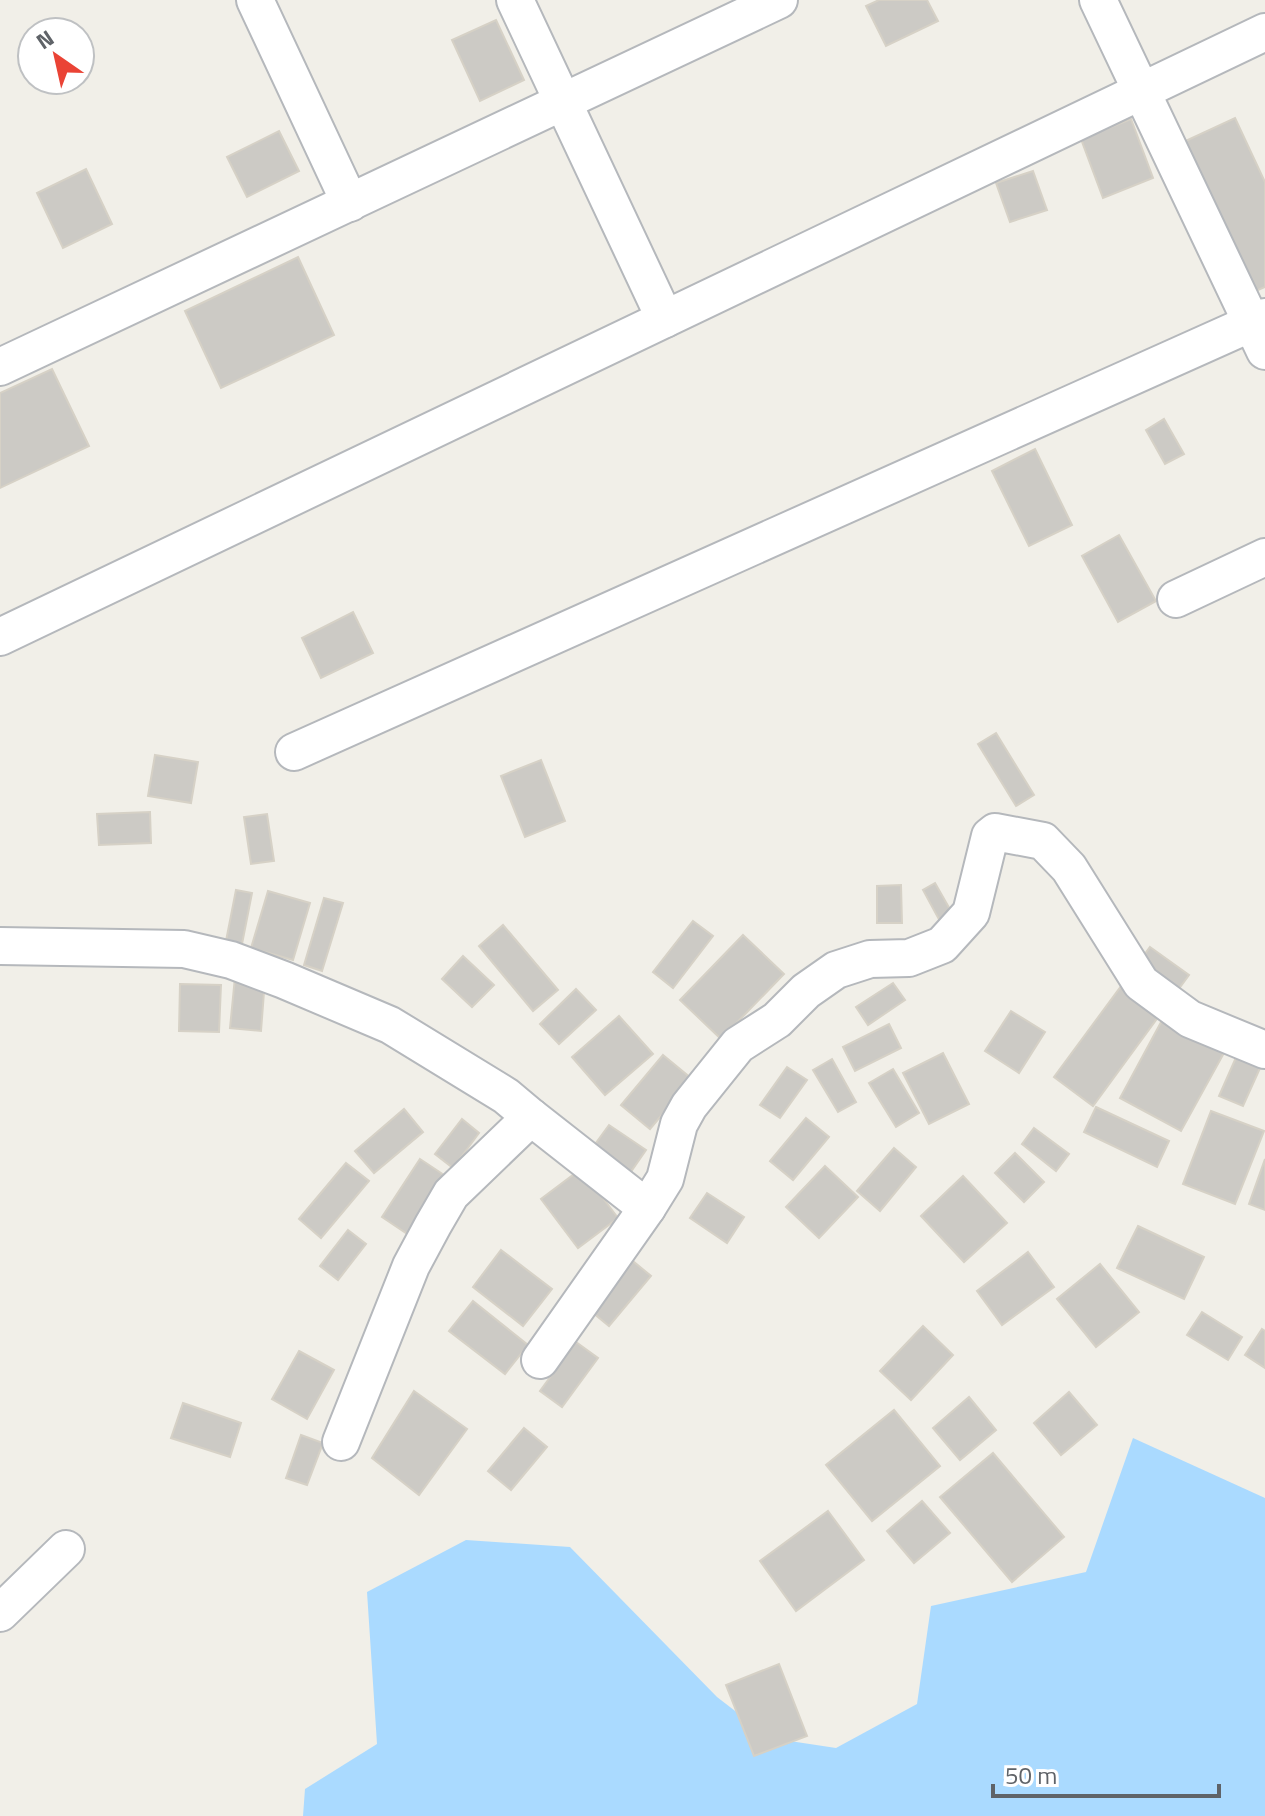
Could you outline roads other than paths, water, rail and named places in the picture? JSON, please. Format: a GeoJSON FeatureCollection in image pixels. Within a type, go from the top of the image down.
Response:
{"type":"FeatureCollection","features":[{"type":"Feature","properties":{"kind":"street"},"geometry":{"type":"LineString","coordinates":[[255,0],[350,203]]}},
{"type":"Feature","properties":{"kind":"street"},"geometry":{"type":"LineString","coordinates":[[515,0],[665,319]]}},
{"type":"Feature","properties":{"kind":"street"},"geometry":{"type":"LineString","coordinates":[[294,752],[1261,330],[1098,0]]}},
{"type":"Feature","properties":{"kind":"street"},"geometry":{"type":"LineString","coordinates":[[0,367],[768,2]]}},
{"type":"Feature","properties":{"kind":"street"},"geometry":{"type":"LineString","coordinates":[[0,637],[1265,32]]}},
{"type":"Feature","properties":{"kind":"street"},"geometry":{"type":"LineString","coordinates":[[1176,599],[1265,557]]}},
{"type":"Feature","properties":{"kind":"street"},"geometry":{"type":"LineString","coordinates":[[540,1360],[647,1208],[665,1179],[679,1124],[689,1106],[738,1045],[777,1020],[806,991],[836,970],[870,959],[909,958],[942,945],[971,913],[990,836],[995,832],[1043,841],[1069,868],[1141,983],[1190,1019],[1265,1050]]}},
{"type":"Feature","properties":{"kind":"street"},"geometry":{"type":"LineString","coordinates":[[0,946],[184,949],[231,960],[390,1025],[506,1096],[647,1208]]}},
{"type":"Feature","properties":{"kind":"street"},"geometry":{"type":"LineString","coordinates":[[341,1442],[411,1266],[451,1194],[531,1117]]}},
{"type":"Feature","properties":{"kind":"street"},"geometry":{"type":"LineString","coordinates":[[0,1613],[66,1549]]}},
{"type":"Feature","properties":{"kind":"water"},"geometry":{"type":"Polygon","coordinates":[[[1133,1438],[1265,1498],[1265,1816],[303,1816],[305,1789],[377,1744],[367,1592],[466,1540],[570,1547],[717,1697],[770,1738],[836,1748],[917,1704],[931,1606],[1086,1572],[1133,1438]]]}}]}
